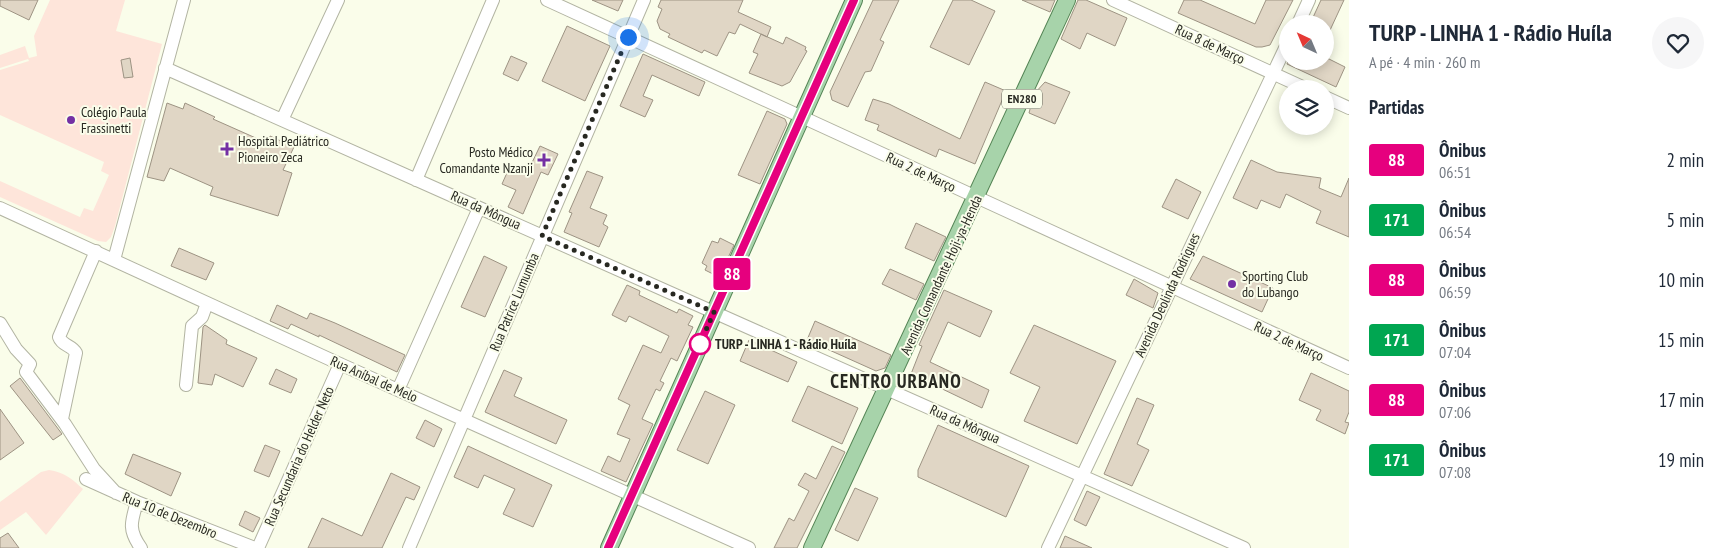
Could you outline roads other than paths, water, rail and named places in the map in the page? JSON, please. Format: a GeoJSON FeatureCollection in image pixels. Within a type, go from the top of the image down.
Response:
{"type":"FeatureCollection","features":[{"type":"Feature","properties":{"kind":"main road"},"geometry":{"type":"LineString","coordinates":[[608,548],[854,0]]}},
{"type":"Feature","properties":{"kind":"main road","name":"Avenida Comandante Hoji-ya-Henda"},"geometry":{"type":"LineString","coordinates":[[812,548],[888,390],[1067,0]]}},
{"type":"Feature","properties":{"kind":"street"},"geometry":{"type":"LineString","coordinates":[[114,260],[184,0]]}},
{"type":"Feature","properties":{"kind":"street"},"geometry":{"type":"LineString","coordinates":[[282,120],[338,0]]}},
{"type":"Feature","properties":{"kind":"street"},"geometry":{"type":"LineString","coordinates":[[416,180],[493,0]]}},
{"type":"Feature","properties":{"kind":"street","name":"Rua 2 de Março"},"geometry":{"type":"LineString","coordinates":[[547,0],[1349,368]]}},
{"type":"Feature","properties":{"kind":"street","name":"Rua Patrice Lumumba"},"geometry":{"type":"LineString","coordinates":[[409,548],[644,0]]}},
{"type":"Feature","properties":{"kind":"street","name":"Rua 8 de Março"},"geometry":{"type":"LineString","coordinates":[[1113,0],[1288,80]]}},
{"type":"Feature","properties":{"kind":"street"},"geometry":{"type":"LineString","coordinates":[[1302,15],[1309,0]]}},
{"type":"Feature","properties":{"kind":"street","name":"Avenida Deolinda Rodrigues"},"geometry":{"type":"LineString","coordinates":[[1048,548],[1279,59]]}},
{"type":"Feature","properties":{"kind":"street","name":"Rua da Môngua"},"geometry":{"type":"LineString","coordinates":[[165,68],[1244,548]]}},
{"type":"Feature","properties":{"kind":"street"},"geometry":{"type":"LineString","coordinates":[[1334,101],[1349,108]]}},
{"type":"Feature","properties":{"kind":"street","name":"Rua Aníbal de Melo"},"geometry":{"type":"LineString","coordinates":[[0,208],[340,364],[749,548]]}},
{"type":"Feature","properties":{"kind":"street"},"geometry":{"type":"LineString","coordinates":[[398,390],[479,208]]}},
{"type":"Feature","properties":{"kind":"street"},"geometry":{"type":"LineString","coordinates":[[62,419],[76,353],[73,348],[63,344],[59,337],[96,251]]}},
{"type":"Feature","properties":{"kind":"street"},"geometry":{"type":"LineString","coordinates":[[186,385],[192,326],[202,317],[207,303]]}},
{"type":"Feature","properties":{"kind":"street"},"geometry":{"type":"LineString","coordinates":[[0,323],[16,349],[30,364],[26,372],[62,419],[94,469],[116,493]]}},
{"type":"Feature","properties":{"kind":"street","name":"Rua Secundaria do Helder Neto"},"geometry":{"type":"LineString","coordinates":[[257,548],[310,438],[340,364]]}},
{"type":"Feature","properties":{"kind":"street","name":"Rua 10 de Dezembro"},"geometry":{"type":"LineString","coordinates":[[86,479],[137,502],[257,548]]}},
{"type":"Feature","properties":{"kind":"street"},"geometry":{"type":"LineString","coordinates":[[137,502],[130,525],[135,540],[141,548]]}},
{"type":"Feature","properties":{"kind":"place","name":"Colégio Paula Frassinetti"},"geometry":{"type":"Point","coordinates":[71,120]}},
{"type":"Feature","properties":{"kind":"place","name":"Hospital Pediátrico Pioneiro Zeca"},"geometry":{"type":"Point","coordinates":[227,149]}},
{"type":"Feature","properties":{"kind":"place","name":"Posto Médico Comandante Nzanji"},"geometry":{"type":"Point","coordinates":[544,160]}},
{"type":"Feature","properties":{"kind":"place","name":"Sporting Club do Lubango"},"geometry":{"type":"Point","coordinates":[1232,284]}},
{"type":"Feature","properties":{"kind":"place","name":"TURP - LINHA 1 - Rádio Huíla"},"geometry":{"type":"Point","coordinates":[700,344]}},
{"type":"Feature","properties":{"kind":"district","name":"CENTRO URBANO"},"geometry":{"type":"Point","coordinates":[896,381]}}]}
